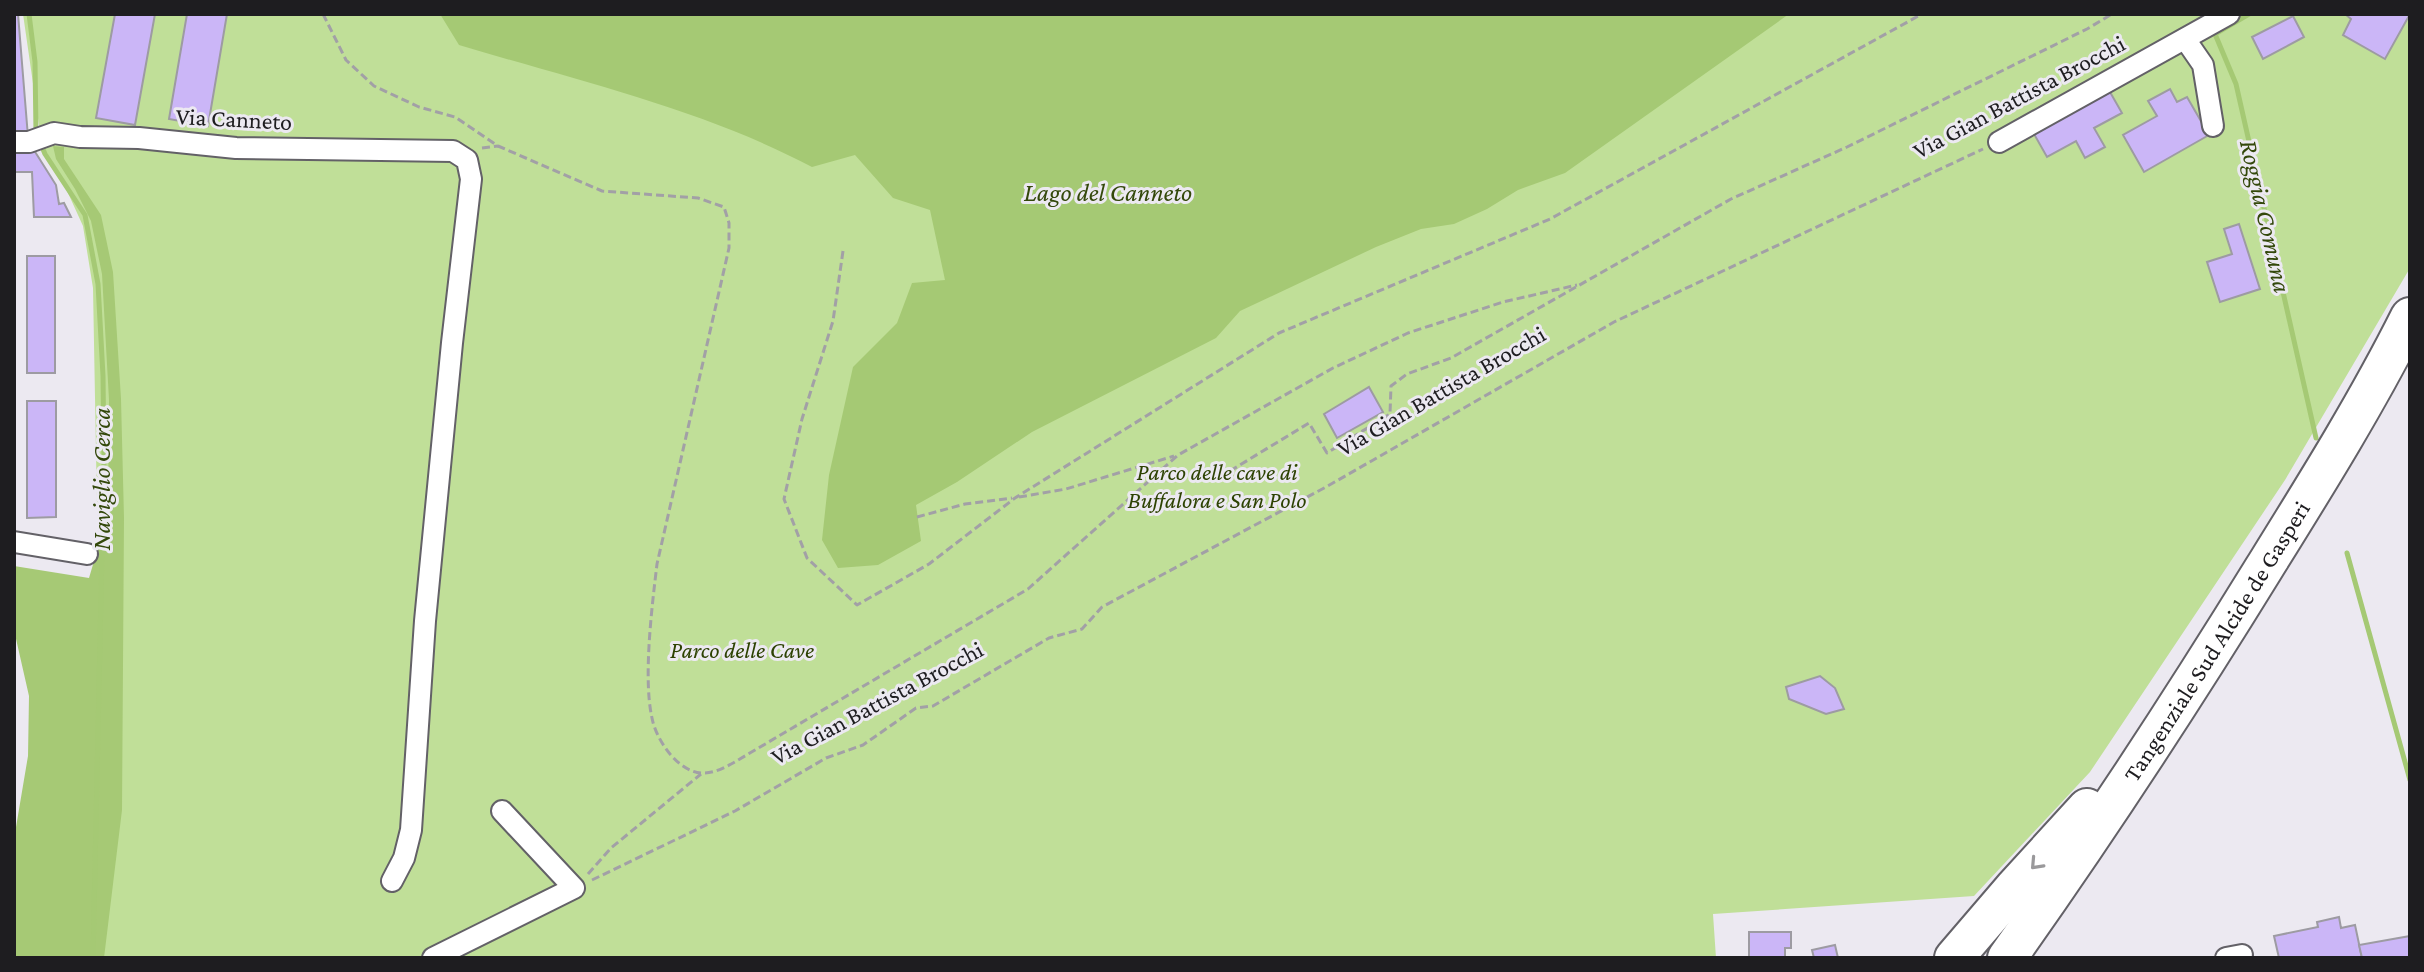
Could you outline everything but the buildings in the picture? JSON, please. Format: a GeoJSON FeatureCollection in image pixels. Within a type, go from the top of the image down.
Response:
{"type":"FeatureCollection","features":[{"type":"Feature","properties":{"kind":"highway","name":"Tangenziale Sud Alcide de Gasperi"},"geometry":{"type":"LineString","coordinates":[[2007,958],[2066,875],[2210,655],[2322,474],[2410,317]]}},
{"type":"Feature","properties":{"kind":"highway","name":"Tangenziale Sud Alcide de Gasperi"},"geometry":{"type":"LineString","coordinates":[[2034,958],[2254,628],[2341,487],[2410,360]]}},
{"type":"Feature","properties":{"kind":"highway"},"geometry":{"type":"LineString","coordinates":[[1954,958],[2096,798],[2171,685],[2210,655]]}},
{"type":"Feature","properties":{"kind":"street","name":"Via Gian Battista Brocchi"},"geometry":{"type":"LineString","coordinates":[[1999,142],[2229,14]]}},
{"type":"Feature","properties":{"kind":"street"},"geometry":{"type":"LineString","coordinates":[[2185,39],[2203,65],[2213,126]]}},
{"type":"Feature","properties":{"kind":"street","name":"Via Canneto"},"geometry":{"type":"LineString","coordinates":[[22,142],[54,133],[236,148],[453,151],[467,160],[471,179],[425,621],[411,830],[404,858],[392,881]]}},
{"type":"Feature","properties":{"kind":"street"},"geometry":{"type":"LineString","coordinates":[[14,542],[87,554]]}},
{"type":"Feature","properties":{"kind":"street"},"geometry":{"type":"LineString","coordinates":[[433,958],[574,888],[502,811]]}},
{"type":"Feature","properties":{"kind":"path"},"geometry":{"type":"LineString","coordinates":[[323,14],[346,60],[374,86],[419,107],[455,117],[498,146],[602,191],[698,198],[724,207],[729,223],[729,248],[657,564],[652,606],[649,688],[652,720],[672,756],[685,767],[701,774]]}},
{"type":"Feature","properties":{"kind":"path"},"geometry":{"type":"LineString","coordinates":[[843,251],[833,321],[802,419],[784,499],[807,558],[857,605],[929,564],[1015,498],[1279,333],[1550,219],[1922,14]]}},
{"type":"Feature","properties":{"kind":"path"},"geometry":{"type":"LineString","coordinates":[[1230,471],[1309,423],[1327,453],[1390,414],[1391,386],[1407,374],[1451,358],[1731,199],[1847,147],[2112,14]]}},
{"type":"Feature","properties":{"kind":"path","name":"Via Gian Battista Brocchi"},"geometry":{"type":"LineString","coordinates":[[574,888],[708,825],[826,758],[863,745],[916,708],[933,706],[1049,638],[1082,629],[1102,607],[1326,487],[1614,322],[1999,142]]}},
{"type":"Feature","properties":{"kind":"path"},"geometry":{"type":"LineString","coordinates":[[917,517],[965,504],[1066,489],[1178,455],[1333,368],[1408,333],[1503,302],[1577,285]]}},
{"type":"Feature","properties":{"kind":"path"},"geometry":{"type":"LineString","coordinates":[[574,888],[611,848],[701,774],[733,763],[1028,589],[1178,455]]}},
{"type":"Feature","properties":{"kind":"green space","name":"Parco delle cave di Buffalora e San Polo"},"geometry":{"type":"Polygon","coordinates":[[[23,14],[2410,14],[2410,268],[2285,480],[2090,772],[1974,896],[1713,914],[1716,958],[87,958],[98,562],[93,288],[83,226],[48,158],[40,132],[23,14]]]}},
{"type":"Feature","properties":{"kind":"shaded area"},"geometry":{"type":"Polygon","coordinates":[[[53,146],[64,147],[64,159],[101,215],[113,272],[121,399],[124,518],[122,810],[104,958],[14,958],[14,839],[28,756],[29,696],[14,630],[14,566],[89,578],[108,514],[109,400],[102,274],[91,221],[56,159],[53,146]]]}},
{"type":"Feature","properties":{"kind":"water","name":"Lago del Canneto"},"geometry":{"type":"Polygon","coordinates":[[[440,14],[1789,14],[1565,173],[1518,190],[1454,224],[1421,229],[1376,247],[1240,311],[1216,338],[1032,432],[916,505],[921,541],[878,565],[838,568],[822,540],[829,475],[853,367],[897,323],[912,283],[945,280],[930,210],[893,198],[855,155],[812,167],[771,147],[684,113],[459,45],[440,14]]]}},
{"type":"Feature","properties":{"kind":"waterway","name":"Naviglio Cerca"},"geometry":{"type":"LineString","coordinates":[[29,14],[35,62],[36,133]]}},
{"type":"Feature","properties":{"kind":"waterway","name":"Roggia Comuna"},"geometry":{"type":"LineString","coordinates":[[2249,14],[2215,34],[2236,84],[2316,438]]}},
{"type":"Feature","properties":{"kind":"waterway","name":"Naviglio Cerca"},"geometry":{"type":"LineString","coordinates":[[40,142],[85,215],[98,284],[104,461],[93,958]]}},
{"type":"Feature","properties":{"kind":"waterway","name":"Roggia Comuna"},"geometry":{"type":"LineString","coordinates":[[2347,553],[2410,780]]}},
{"type":"Feature","properties":{"kind":"park label","name":"Parco delle Cave"},"geometry":{"type":"Point","coordinates":[742,650]}}]}
